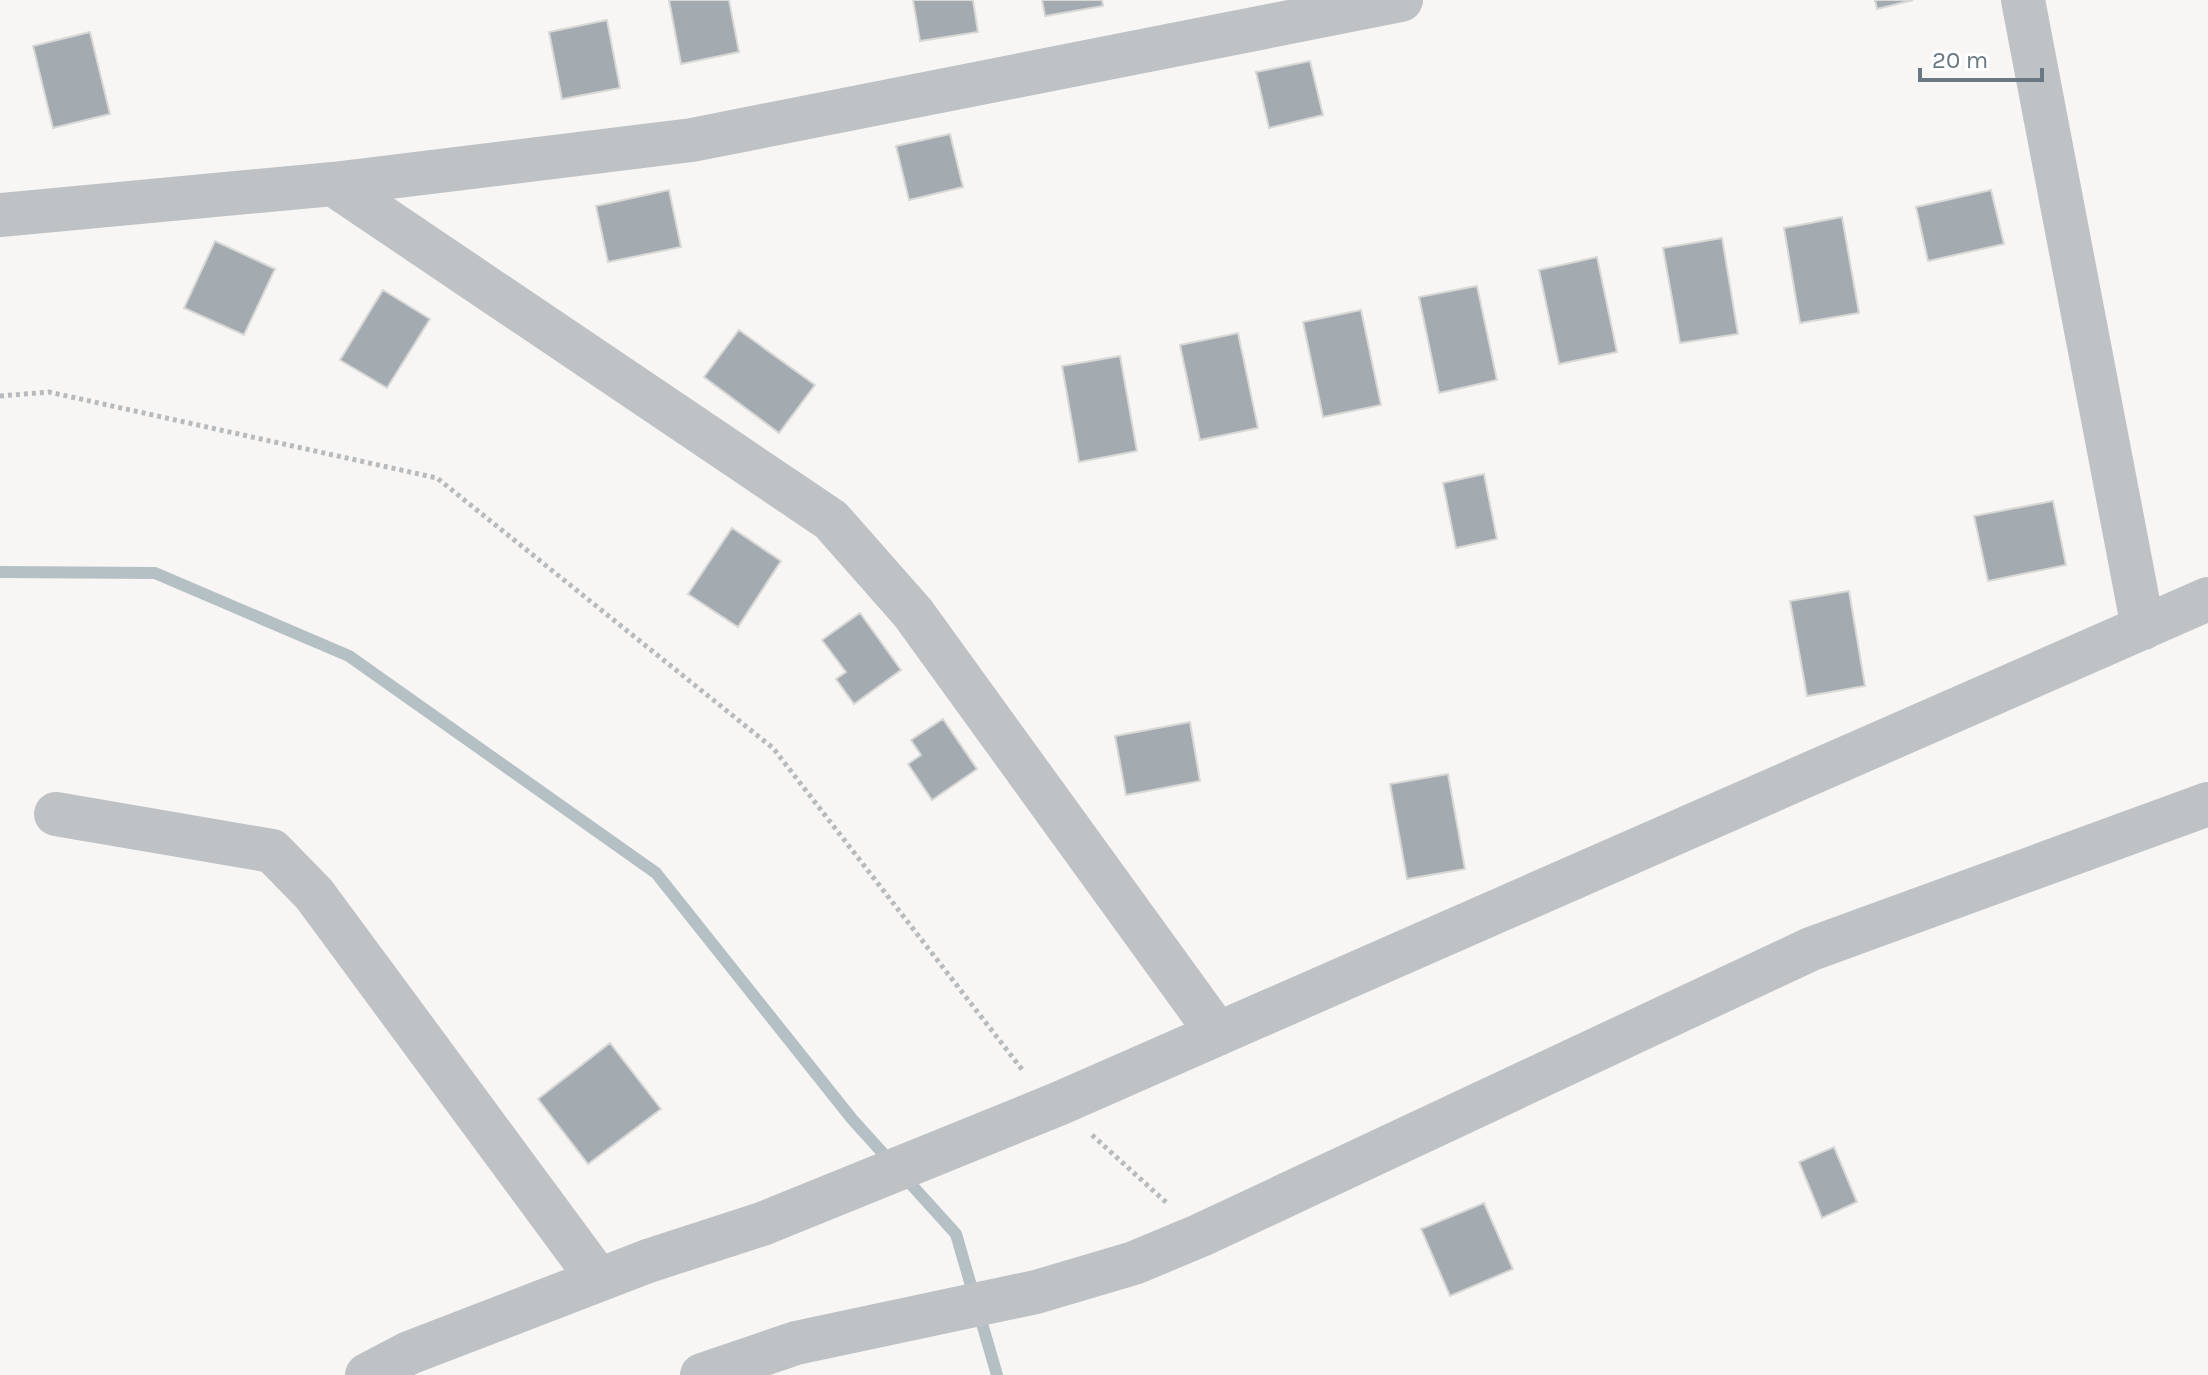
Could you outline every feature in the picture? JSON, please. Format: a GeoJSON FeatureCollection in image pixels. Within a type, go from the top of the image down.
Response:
{"type":"FeatureCollection","features":[{"type":"Feature","properties":{"kind":"street"},"geometry":{"type":"LineString","coordinates":[[0,215],[333,184],[692,140],[1401,0]]}},
{"type":"Feature","properties":{"kind":"street"},"geometry":{"type":"LineString","coordinates":[[2023,0],[2143,628]]}},
{"type":"Feature","properties":{"kind":"street"},"geometry":{"type":"LineString","coordinates":[[333,184],[831,520],[913,613],[1218,1034]]}},
{"type":"Feature","properties":{"kind":"street"},"geometry":{"type":"LineString","coordinates":[[367,1375],[409,1353],[648,1261],[762,1224],[1058,1104],[2208,599]]}},
{"type":"Feature","properties":{"kind":"street"},"geometry":{"type":"LineString","coordinates":[[702,1375],[796,1343],[1036,1292],[1134,1263],[1201,1235],[1811,949],[2208,804]]}},
{"type":"Feature","properties":{"kind":"street"},"geometry":{"type":"LineString","coordinates":[[56,814],[272,851],[314,894],[599,1280]]}},
{"type":"Feature","properties":{"kind":"path"},"geometry":{"type":"LineString","coordinates":[[0,396],[49,392],[437,478],[773,748],[1026,1075],[1201,1235]]}},
{"type":"Feature","properties":{"kind":"building"},"geometry":{"type":"Polygon","coordinates":[[[669,0],[729,0],[739,52],[681,64],[669,0]]]}},
{"type":"Feature","properties":{"kind":"building"},"geometry":{"type":"Polygon","coordinates":[[[913,0],[973,0],[978,32],[920,41],[913,0]]]}},
{"type":"Feature","properties":{"kind":"building"},"geometry":{"type":"Polygon","coordinates":[[[1042,0],[1102,0],[1103,6],[1045,16],[1042,0]]]}},
{"type":"Feature","properties":{"kind":"building"},"geometry":{"type":"Polygon","coordinates":[[[1875,0],[1913,0],[1877,9],[1875,0]]]}},
{"type":"Feature","properties":{"kind":"building"},"geometry":{"type":"Polygon","coordinates":[[[607,20],[620,88],[562,99],[549,32],[607,20]]]}},
{"type":"Feature","properties":{"kind":"building"},"geometry":{"type":"Polygon","coordinates":[[[90,32],[110,114],[53,128],[33,46],[90,32]]]}},
{"type":"Feature","properties":{"kind":"building"},"geometry":{"type":"Polygon","coordinates":[[[1310,61],[1323,115],[1269,128],[1256,72],[1310,61]]]}},
{"type":"Feature","properties":{"kind":"building"},"geometry":{"type":"Polygon","coordinates":[[[950,134],[963,187],[909,200],[896,146],[950,134]]]}},
{"type":"Feature","properties":{"kind":"building"},"geometry":{"type":"Polygon","coordinates":[[[669,190],[681,247],[608,262],[596,206],[669,190]]]}},
{"type":"Feature","properties":{"kind":"building"},"geometry":{"type":"Polygon","coordinates":[[[1991,190],[2004,244],[1928,261],[1916,207],[1991,190]]]}},
{"type":"Feature","properties":{"kind":"building"},"geometry":{"type":"Polygon","coordinates":[[[1842,217],[1859,313],[1800,323],[1784,228],[1842,217]]]}},
{"type":"Feature","properties":{"kind":"building"},"geometry":{"type":"Polygon","coordinates":[[[1722,238],[1738,334],[1680,343],[1663,248],[1722,238]]]}},
{"type":"Feature","properties":{"kind":"building"},"geometry":{"type":"Polygon","coordinates":[[[215,241],[275,269],[244,335],[184,308],[215,241]]]}},
{"type":"Feature","properties":{"kind":"building"},"geometry":{"type":"Polygon","coordinates":[[[1597,257],[1617,352],[1559,364],[1539,270],[1597,257]]]}},
{"type":"Feature","properties":{"kind":"building"},"geometry":{"type":"Polygon","coordinates":[[[1477,286],[1497,380],[1439,393],[1419,297],[1477,286]]]}},
{"type":"Feature","properties":{"kind":"building"},"geometry":{"type":"Polygon","coordinates":[[[383,290],[430,319],[387,388],[340,360],[383,290]]]}},
{"type":"Feature","properties":{"kind":"building"},"geometry":{"type":"Polygon","coordinates":[[[1361,310],[1381,405],[1323,417],[1303,322],[1361,310]]]}},
{"type":"Feature","properties":{"kind":"building"},"geometry":{"type":"Polygon","coordinates":[[[739,330],[815,385],[779,433],[704,377],[739,330]]]}},
{"type":"Feature","properties":{"kind":"building"},"geometry":{"type":"Polygon","coordinates":[[[1238,333],[1258,428],[1200,440],[1180,345],[1238,333]]]}},
{"type":"Feature","properties":{"kind":"building"},"geometry":{"type":"Polygon","coordinates":[[[1120,356],[1137,451],[1079,462],[1062,366],[1120,356]]]}},
{"type":"Feature","properties":{"kind":"building"},"geometry":{"type":"Polygon","coordinates":[[[1484,474],[1497,539],[1456,548],[1443,483],[1484,474]]]}},
{"type":"Feature","properties":{"kind":"building"},"geometry":{"type":"Polygon","coordinates":[[[2053,501],[2066,565],[1988,581],[1974,516],[2053,501]]]}},
{"type":"Feature","properties":{"kind":"building"},"geometry":{"type":"Polygon","coordinates":[[[732,528],[781,561],[738,627],[688,594],[732,528]]]}},
{"type":"Feature","properties":{"kind":"building"},"geometry":{"type":"Polygon","coordinates":[[[1849,591],[1865,686],[1807,696],[1790,601],[1849,591]]]}},
{"type":"Feature","properties":{"kind":"building"},"geometry":{"type":"Polygon","coordinates":[[[860,613],[901,670],[854,704],[836,679],[846,672],[822,640],[860,613]]]}},
{"type":"Feature","properties":{"kind":"building"},"geometry":{"type":"Polygon","coordinates":[[[943,719],[977,769],[932,800],[908,764],[921,755],[911,740],[943,719]]]}},
{"type":"Feature","properties":{"kind":"building"},"geometry":{"type":"Polygon","coordinates":[[[1190,722],[1200,781],[1126,795],[1115,736],[1190,722]]]}},
{"type":"Feature","properties":{"kind":"building"},"geometry":{"type":"Polygon","coordinates":[[[1448,774],[1465,869],[1407,879],[1390,784],[1448,774]]]}},
{"type":"Feature","properties":{"kind":"building"},"geometry":{"type":"Polygon","coordinates":[[[610,1043],[661,1109],[588,1164],[538,1099],[610,1043]]]}},
{"type":"Feature","properties":{"kind":"building"},"geometry":{"type":"Polygon","coordinates":[[[1834,1147],[1857,1202],[1822,1218],[1799,1162],[1834,1147]]]}},
{"type":"Feature","properties":{"kind":"building"},"geometry":{"type":"Polygon","coordinates":[[[1484,1203],[1513,1269],[1450,1296],[1421,1229],[1484,1203]]]}},
{"type":"Feature","properties":{"kind":"waterway"},"geometry":{"type":"LineString","coordinates":[[0,572],[155,573],[349,656],[656,873],[852,1119],[956,1234],[997,1375]]}}]}
